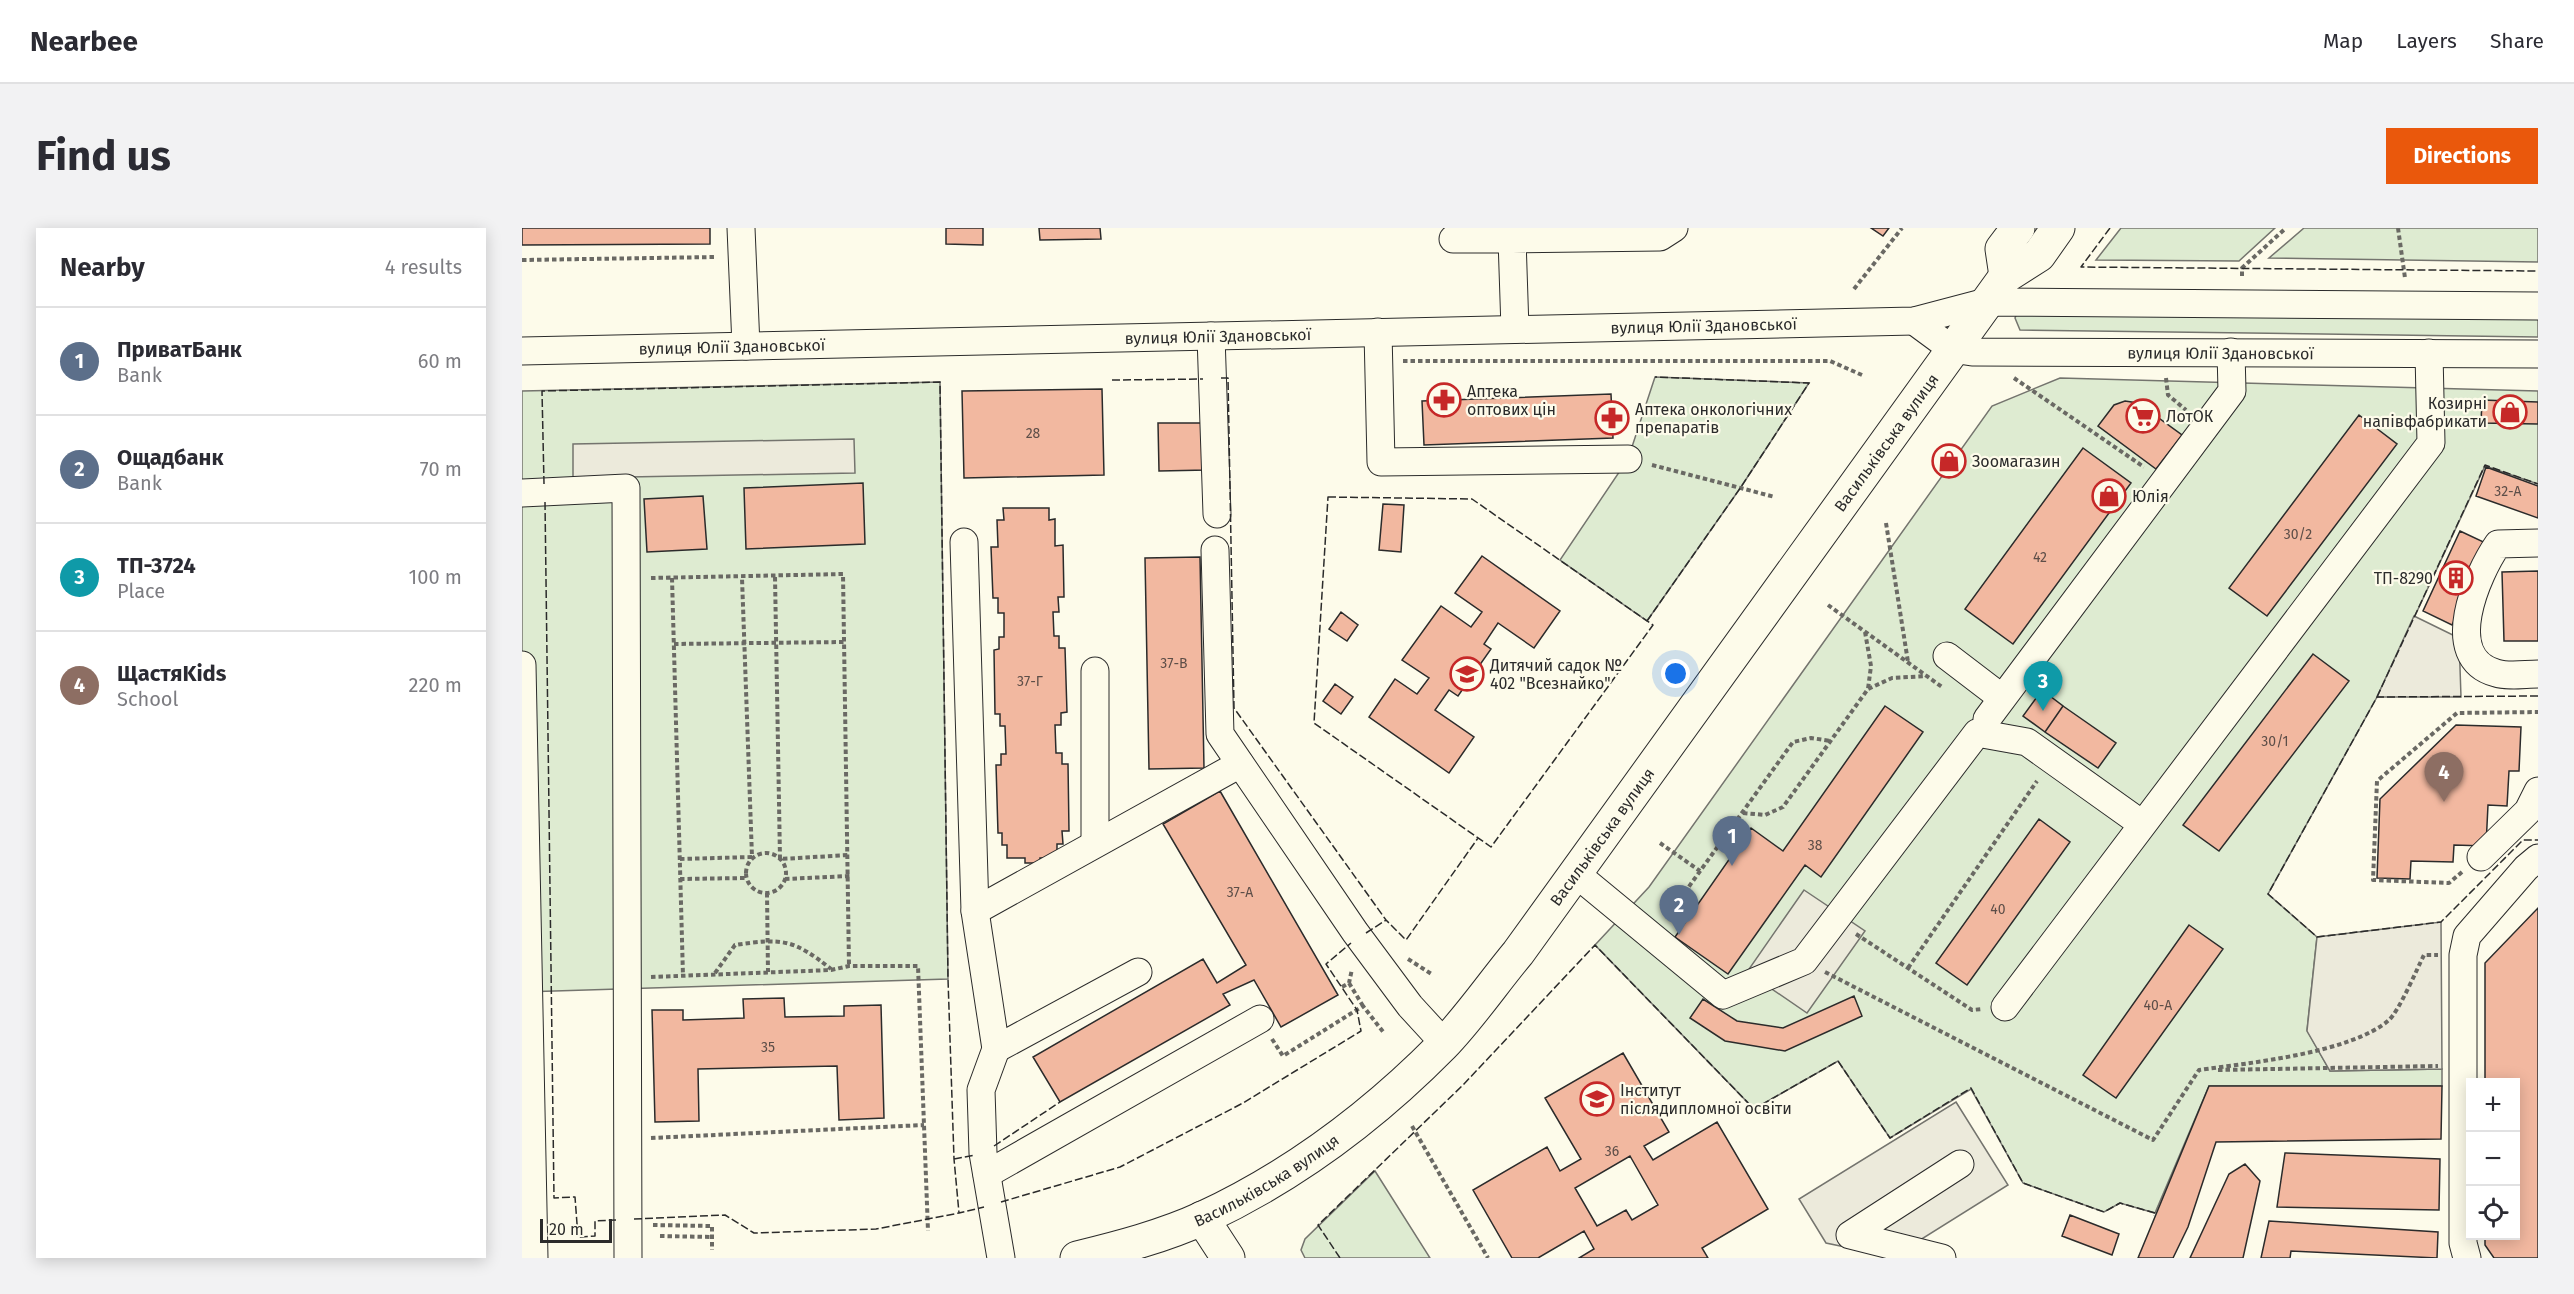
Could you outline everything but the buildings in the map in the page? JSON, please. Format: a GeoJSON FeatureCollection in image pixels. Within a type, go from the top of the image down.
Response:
{"type":"FeatureCollection","features":[{"type":"Feature","properties":{"kind":"main road"},"geometry":{"type":"LineString","coordinates":[[2006,276],[2002,249],[2018,228]]}},
{"type":"Feature","properties":{"kind":"main road","name":"Васильківська вулиця"},"geometry":{"type":"LineString","coordinates":[[1077,1258],[1202,1218],[1286,1173],[1335,1140],[1389,1097],[1444,1043],[1518,953],[1986,302],[2006,276],[2039,255],[2058,228]]}},
{"type":"Feature","properties":{"kind":"main road"},"geometry":{"type":"LineString","coordinates":[[1202,1218],[1228,1258]]}},
{"type":"Feature","properties":{"kind":"street"},"geometry":{"type":"LineString","coordinates":[[741,228],[746,346]]}},
{"type":"Feature","properties":{"kind":"street"},"geometry":{"type":"LineString","coordinates":[[1453,239],[1512,239],[1573,233],[1660,237],[1674,228]]}},
{"type":"Feature","properties":{"kind":"street"},"geometry":{"type":"LineString","coordinates":[[1512,239],[1515,330]]}},
{"type":"Feature","properties":{"kind":"street","name":"вулиця Юлії Здановської"},"geometry":{"type":"LineString","coordinates":[[522,351],[1914,321],[1986,302],[2538,306]]}},
{"type":"Feature","properties":{"kind":"street"},"geometry":{"type":"LineString","coordinates":[[1914,321],[1952,349]]}},
{"type":"Feature","properties":{"kind":"street"},"geometry":{"type":"LineString","coordinates":[[1378,332],[1381,462],[1628,459]]}},
{"type":"Feature","properties":{"kind":"street"},"geometry":{"type":"LineString","coordinates":[[1211,336],[1216,514]]}},
{"type":"Feature","properties":{"kind":"street","name":"вулиця Юлії Здановської"},"geometry":{"type":"LineString","coordinates":[[1952,349],[1972,352],[2538,354]]}},
{"type":"Feature","properties":{"kind":"street"},"geometry":{"type":"LineString","coordinates":[[1947,656],[1994,709],[2232,391],[2231,352]]}},
{"type":"Feature","properties":{"kind":"street"},"geometry":{"type":"LineString","coordinates":[[2006,1007],[2431,443],[2428,353]]}},
{"type":"Feature","properties":{"kind":"street"},"geometry":{"type":"LineString","coordinates":[[522,493],[626,488],[628,1258]]}},
{"type":"Feature","properties":{"kind":"street"},"geometry":{"type":"LineString","coordinates":[[964,542],[975,911],[996,1049],[981,1090],[983,1153],[1001,1258]]}},
{"type":"Feature","properties":{"kind":"street"},"geometry":{"type":"LineString","coordinates":[[2538,543],[2498,544],[2488,559],[2467,611],[2467,641],[2475,661],[2496,673],[2538,674]]}},
{"type":"Feature","properties":{"kind":"street"},"geometry":{"type":"LineString","coordinates":[[1215,550],[1220,734],[1354,933],[1410,1006],[1444,1043]]}},
{"type":"Feature","properties":{"kind":"street"},"geometry":{"type":"LineString","coordinates":[[522,665],[534,1258]]}},
{"type":"Feature","properties":{"kind":"street"},"geometry":{"type":"LineString","coordinates":[[1095,671],[1095,843]]}},
{"type":"Feature","properties":{"kind":"street"},"geometry":{"type":"LineString","coordinates":[[1575,873],[1723,995],[1804,962],[1977,733],[2027,742],[2142,824]]}},
{"type":"Feature","properties":{"kind":"street"},"geometry":{"type":"LineString","coordinates":[[975,911],[1240,764]]}},
{"type":"Feature","properties":{"kind":"street"},"geometry":{"type":"LineString","coordinates":[[2481,857],[2528,811],[2538,791]]}},
{"type":"Feature","properties":{"kind":"street"},"geometry":{"type":"LineString","coordinates":[[2468,1258],[2463,1243],[2463,955],[2467,936],[2526,868],[2538,858]]}},
{"type":"Feature","properties":{"kind":"street"},"geometry":{"type":"LineString","coordinates":[[996,1049],[1138,972]]}},
{"type":"Feature","properties":{"kind":"street"},"geometry":{"type":"LineString","coordinates":[[987,1174],[1260,1019]]}},
{"type":"Feature","properties":{"kind":"street"},"geometry":{"type":"LineString","coordinates":[[1942,1258],[1850,1235],[1960,1164]]}},
{"type":"Feature","properties":{"kind":"path"},"geometry":{"type":"LineString","coordinates":[[1854,289],[1902,228]]}},
{"type":"Feature","properties":{"kind":"path"},"geometry":{"type":"LineString","coordinates":[[2242,276],[2242,268],[2286,228]]}},
{"type":"Feature","properties":{"kind":"path"},"geometry":{"type":"LineString","coordinates":[[2398,228],[2405,278]]}},
{"type":"Feature","properties":{"kind":"path"},"geometry":{"type":"LineString","coordinates":[[522,261],[742,256]]}},
{"type":"Feature","properties":{"kind":"path"},"geometry":{"type":"LineString","coordinates":[[1378,361],[1830,361],[1862,375]]}},
{"type":"Feature","properties":{"kind":"path"},"geometry":{"type":"LineString","coordinates":[[2164,369],[2168,395],[2205,426]]}},
{"type":"Feature","properties":{"kind":"path"},"geometry":{"type":"LineString","coordinates":[[2007,373],[2164,481]]}},
{"type":"Feature","properties":{"kind":"path"},"geometry":{"type":"LineString","coordinates":[[1628,459],[1774,497]]}},
{"type":"Feature","properties":{"kind":"path"},"geometry":{"type":"LineString","coordinates":[[1886,523],[1908,663]]}},
{"type":"Feature","properties":{"kind":"path"},"geometry":{"type":"LineString","coordinates":[[626,578],[742,578],[843,574],[849,966]]}},
{"type":"Feature","properties":{"kind":"path"},"geometry":{"type":"LineString","coordinates":[[742,578],[752,857],[746,867],[746,878],[754,889],[767,893],[778,889],[785,879],[785,868],[780,859],[775,577]]}},
{"type":"Feature","properties":{"kind":"path"},"geometry":{"type":"LineString","coordinates":[[672,578],[683,976]]}},
{"type":"Feature","properties":{"kind":"path"},"geometry":{"type":"LineString","coordinates":[[1828,605],[1944,688]]}},
{"type":"Feature","properties":{"kind":"path"},"geometry":{"type":"LineString","coordinates":[[1865,632],[1871,666],[1868,690]]}},
{"type":"Feature","properties":{"kind":"path"},"geometry":{"type":"LineString","coordinates":[[674,644],[844,642]]}},
{"type":"Feature","properties":{"kind":"path"},"geometry":{"type":"LineString","coordinates":[[1742,813],[1765,815],[1783,807],[1868,690],[1892,678],[1926,676]]}},
{"type":"Feature","properties":{"kind":"path"},"geometry":{"type":"LineString","coordinates":[[2481,857],[2449,883],[2373,880],[2377,781],[2457,713],[2538,712]]}},
{"type":"Feature","properties":{"kind":"path"},"geometry":{"type":"LineString","coordinates":[[1652,938],[1793,742],[1811,738],[1831,741]]}},
{"type":"Feature","properties":{"kind":"path"},"geometry":{"type":"LineString","coordinates":[[1908,968],[2052,760]]}},
{"type":"Feature","properties":{"kind":"path"},"geometry":{"type":"LineString","coordinates":[[1660,843],[1700,871]]}},
{"type":"Feature","properties":{"kind":"path"},"geometry":{"type":"LineString","coordinates":[[680,859],[752,857],[766,852],[780,859],[849,855]]}},
{"type":"Feature","properties":{"kind":"path"},"geometry":{"type":"LineString","coordinates":[[785,879],[849,876]]}},
{"type":"Feature","properties":{"kind":"path"},"geometry":{"type":"LineString","coordinates":[[680,879],[746,878]]}},
{"type":"Feature","properties":{"kind":"path"},"geometry":{"type":"LineString","coordinates":[[767,893],[768,972]]}},
{"type":"Feature","properties":{"kind":"path"},"geometry":{"type":"LineString","coordinates":[[1835,920],[1972,1010],[2006,1007]]}},
{"type":"Feature","properties":{"kind":"path"},"geometry":{"type":"LineString","coordinates":[[715,974],[735,945],[767,940],[802,946],[831,970]]}},
{"type":"Feature","properties":{"kind":"path"},"geometry":{"type":"LineString","coordinates":[[1804,962],[2153,1140],[2199,1070],[2293,1056],[2361,1037],[2391,1019],[2424,955],[2463,955]]}},
{"type":"Feature","properties":{"kind":"path"},"geometry":{"type":"LineString","coordinates":[[626,977],[831,970],[849,966],[918,966],[928,1231]]}},
{"type":"Feature","properties":{"kind":"path"},"geometry":{"type":"LineString","coordinates":[[1349,983],[1384,1033]]}},
{"type":"Feature","properties":{"kind":"path"},"geometry":{"type":"LineString","coordinates":[[1283,1056],[1363,1006]]}},
{"type":"Feature","properties":{"kind":"path"},"geometry":{"type":"LineString","coordinates":[[2199,1070],[2463,1065]]}},
{"type":"Feature","properties":{"kind":"path"},"geometry":{"type":"LineString","coordinates":[[626,1139],[924,1125]]}},
{"type":"Feature","properties":{"kind":"path"},"geometry":{"type":"LineString","coordinates":[[1412,1126],[1488,1258]]}},
{"type":"Feature","properties":{"kind":"path"},"geometry":{"type":"LineString","coordinates":[[643,1225],[712,1226],[712,1250]]}},
{"type":"Feature","properties":{"kind":"path"},"geometry":{"type":"LineString","coordinates":[[660,1236],[712,1237]]}},
{"type":"Feature","properties":{"kind":"green space"},"geometry":{"type":"Polygon","coordinates":[[[2121,228],[2275,228],[2239,261],[2096,260],[2121,228]]]}},
{"type":"Feature","properties":{"kind":"green space"},"geometry":{"type":"Polygon","coordinates":[[[2304,228],[2538,228],[2538,262],[2269,258],[2304,228]]]}},
{"type":"Feature","properties":{"kind":"green space"},"geometry":{"type":"Polygon","coordinates":[[[2018,310],[2538,315],[2538,337],[2020,330],[2015,318],[2018,310]]]}},
{"type":"Feature","properties":{"kind":"green space"},"geometry":{"type":"Polygon","coordinates":[[[1655,377],[1809,383],[1741,487],[1647,621],[1560,560],[1628,459],[1655,377]]]}},
{"type":"Feature","properties":{"kind":"green space"},"geometry":{"type":"Polygon","coordinates":[[[2060,378],[2538,391],[2538,484],[2485,466],[2377,697],[2268,894],[2317,937],[2307,1030],[2330,1071],[2442,1069],[2442,1086],[2209,1086],[2155,1213],[2120,1203],[2104,1212],[2023,1183],[1971,1089],[1890,1138],[1838,1061],[1754,1109],[1595,945],[1649,887],[1992,406],[2060,378]]]}},
{"type":"Feature","properties":{"kind":"green space"},"geometry":{"type":"Polygon","coordinates":[[[940,382],[948,979],[522,992],[522,391],[940,382]]]}},
{"type":"Feature","properties":{"kind":"green space"},"geometry":{"type":"Polygon","coordinates":[[[1375,1171],[1430,1258],[1305,1258],[1301,1250],[1305,1239],[1375,1171]]]}},
{"type":"Feature","properties":{"kind":"shaded area"},"geometry":{"type":"Polygon","coordinates":[[[854,439],[855,473],[573,478],[573,444],[854,439]]]}},
{"type":"Feature","properties":{"kind":"shaded area"},"geometry":{"type":"Polygon","coordinates":[[[2414,616],[2459,638],[2461,697],[2377,697],[2414,616]]]}},
{"type":"Feature","properties":{"kind":"shaded area"},"geometry":{"type":"Polygon","coordinates":[[[1804,890],[1865,931],[1807,1013],[1747,972],[1804,890]]]}},
{"type":"Feature","properties":{"kind":"shaded area"},"geometry":{"type":"Polygon","coordinates":[[[2441,922],[2442,1069],[2330,1071],[2307,1031],[2317,937],[2441,922]]]}},
{"type":"Feature","properties":{"kind":"shaded area"},"geometry":{"type":"Polygon","coordinates":[[[1956,1102],[2008,1185],[1893,1257],[1826,1243],[1799,1199],[1956,1102]]]}},
{"type":"Feature","properties":{"kind":"fence"},"geometry":{"type":"LineString","coordinates":[[2110,228],[2081,267],[2538,271]]}},
{"type":"Feature","properties":{"kind":"fence"},"geometry":{"type":"LineString","coordinates":[[1647,621],[1741,487],[1809,383],[1655,377]]}},
{"type":"Feature","properties":{"kind":"fence"},"geometry":{"type":"LineString","coordinates":[[1221,378],[1228,378],[1234,708],[1386,920],[1406,940],[1478,838]]}},
{"type":"Feature","properties":{"kind":"fence"},"geometry":{"type":"LineString","coordinates":[[1112,380],[1203,379]]}},
{"type":"Feature","properties":{"kind":"fence"},"geometry":{"type":"LineString","coordinates":[[544,484],[542,391],[940,382],[948,979],[954,1159],[959,1213],[984,1207]]}},
{"type":"Feature","properties":{"kind":"fence"},"geometry":{"type":"LineString","coordinates":[[2377,697],[2485,465],[2538,484]]}},
{"type":"Feature","properties":{"kind":"fence"},"geometry":{"type":"LineString","coordinates":[[1328,497],[1472,499],[1653,625],[1491,847],[1314,723],[1328,497]]}},
{"type":"Feature","properties":{"kind":"fence"},"geometry":{"type":"LineString","coordinates":[[545,502],[554,1198],[575,1197],[578,1237],[595,1236],[595,1221],[616,1220]]}},
{"type":"Feature","properties":{"kind":"fence"},"geometry":{"type":"LineString","coordinates":[[2538,696],[2377,697],[2268,894],[2317,937],[2441,922],[2523,840],[2538,840]]}},
{"type":"Feature","properties":{"kind":"fence"},"geometry":{"type":"LineString","coordinates":[[1366,933],[1386,920]]}},
{"type":"Feature","properties":{"kind":"fence"},"geometry":{"type":"LineString","coordinates":[[1001,1202],[1120,1167],[1243,1103],[1361,1031],[1357,1010],[1326,964],[1351,943]]}},
{"type":"Feature","properties":{"kind":"fence"},"geometry":{"type":"LineString","coordinates":[[1340,1258],[1318,1225],[1463,1085],[1595,945],[1754,1109],[1838,1061],[1890,1138],[1971,1088],[2023,1183],[2104,1212],[2120,1203],[2155,1213],[2154,1216]]}},
{"type":"Feature","properties":{"kind":"fence"},"geometry":{"type":"LineString","coordinates":[[994,1146],[1060,1102]]}},
{"type":"Feature","properties":{"kind":"fence"},"geometry":{"type":"LineString","coordinates":[[954,1159],[975,1155]]}},
{"type":"Feature","properties":{"kind":"fence"},"geometry":{"type":"LineString","coordinates":[[634,1219],[725,1215],[754,1233],[876,1229],[959,1213]]}},
{"type":"Feature","properties":{"kind":"place","name":"Аптека оптових цін"},"geometry":{"type":"Point","coordinates":[1444,400]}},
{"type":"Feature","properties":{"kind":"place","name":"Козирні напівфабрикати"},"geometry":{"type":"Point","coordinates":[2510,412]}},
{"type":"Feature","properties":{"kind":"place","name":"ЛотОК"},"geometry":{"type":"Point","coordinates":[2143,416]}},
{"type":"Feature","properties":{"kind":"place","name":"Аптека онкологічних препаратів"},"geometry":{"type":"Point","coordinates":[1612,418]}},
{"type":"Feature","properties":{"kind":"place","name":"Зоомагазин"},"geometry":{"type":"Point","coordinates":[1949,461]}},
{"type":"Feature","properties":{"kind":"place","name":"Юлія"},"geometry":{"type":"Point","coordinates":[2109,496]}},
{"type":"Feature","properties":{"kind":"place","name":"ТП-8290"},"geometry":{"type":"Point","coordinates":[2456,578]}},
{"type":"Feature","properties":{"kind":"place","name":"Дитячий садок № 402 \"Всезнайко\""},"geometry":{"type":"Point","coordinates":[1467,674]}},
{"type":"Feature","properties":{"kind":"place","name":"ТП-3724"},"geometry":{"type":"Point","coordinates":[2043,711]}},
{"type":"Feature","properties":{"kind":"place","name":"ЩастяKids"},"geometry":{"type":"Point","coordinates":[2444,802]}},
{"type":"Feature","properties":{"kind":"place","name":"ПриватБанк"},"geometry":{"type":"Point","coordinates":[1732,866]}},
{"type":"Feature","properties":{"kind":"place","name":"Ощадбанк"},"geometry":{"type":"Point","coordinates":[1679,935]}},
{"type":"Feature","properties":{"kind":"place","name":"Інститут післядипломної освіти"},"geometry":{"type":"Point","coordinates":[1597,1099]}}]}
